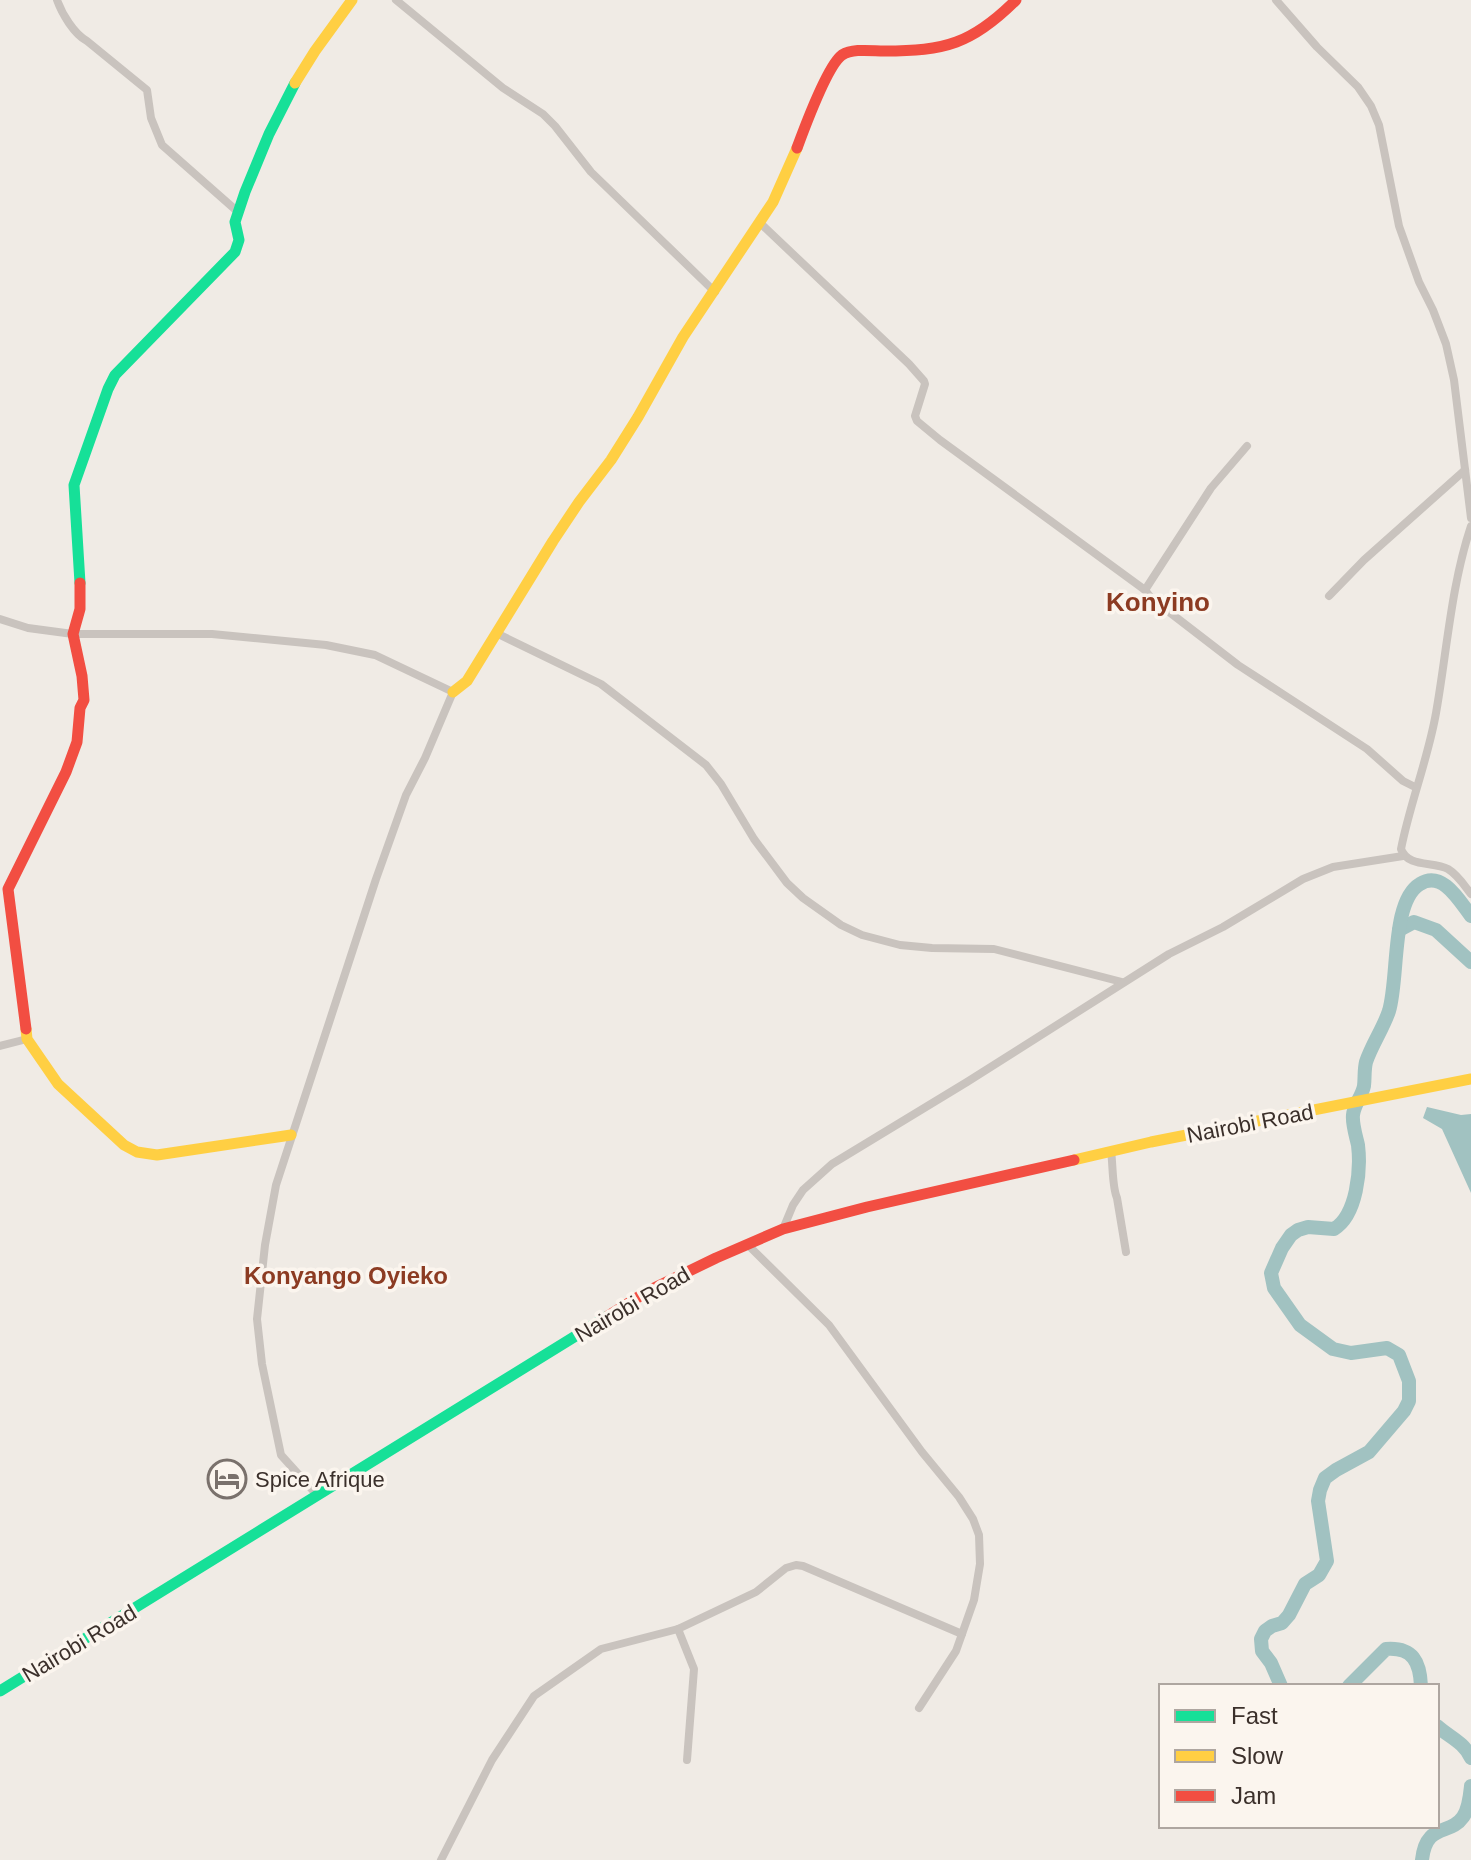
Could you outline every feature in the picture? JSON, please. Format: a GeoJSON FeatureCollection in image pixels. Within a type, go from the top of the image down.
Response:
{"type":"FeatureCollection","features":[{"type":"Feature","properties":{"kind":"main road"},"geometry":{"type":"LineString","coordinates":[[291,1135],[157,1155],[137,1152],[124,1145],[58,1084],[27,1039],[8,889],[66,772],[77,742],[80,708],[84,700],[73,634],[80,609],[74,485],[108,389],[115,375],[235,252],[240,244],[235,227],[238,212],[267,135],[309,62],[352,0]]}},
{"type":"Feature","properties":{"kind":"main road"},"geometry":{"type":"LineString","coordinates":[[453,692],[467,681],[579,502],[618,450],[683,337],[776,196],[806,123],[838,59],[845,53],[856,51],[920,51],[967,39],[1016,0]]}},
{"type":"Feature","properties":{"kind":"main road","name":"Nairobi Road"},"geometry":{"type":"LineString","coordinates":[[0,1691],[648,1291],[783,1229],[1111,1151],[1471,1079]]}},
{"type":"Feature","properties":{"kind":"street"},"geometry":{"type":"LineString","coordinates":[[57,0],[81,38],[147,90],[151,118],[162,145],[238,212]]}},
{"type":"Feature","properties":{"kind":"street"},"geometry":{"type":"LineString","coordinates":[[396,0],[503,88],[543,114],[591,172],[715,292]]}},
{"type":"Feature","properties":{"kind":"street"},"geometry":{"type":"LineString","coordinates":[[1276,0],[1317,47],[1358,87],[1379,125],[1399,226],[1446,344],[1454,380],[1471,518]]}},
{"type":"Feature","properties":{"kind":"street"},"geometry":{"type":"LineString","coordinates":[[759,222],[924,381],[915,416],[917,421],[1145,590],[1151,598],[1238,665],[1367,749],[1403,781],[1415,787]]}},
{"type":"Feature","properties":{"kind":"street"},"geometry":{"type":"LineString","coordinates":[[1145,590],[1211,488],[1247,446]]}},
{"type":"Feature","properties":{"kind":"street"},"geometry":{"type":"LineString","coordinates":[[1329,596],[1364,560],[1465,470]]}},
{"type":"Feature","properties":{"kind":"street"},"geometry":{"type":"LineString","coordinates":[[1471,526],[1453,604],[1436,714],[1401,849],[1403,856],[1410,861],[1450,870],[1471,894]]}},
{"type":"Feature","properties":{"kind":"street"},"geometry":{"type":"LineString","coordinates":[[0,619],[28,628],[73,634],[212,634],[326,645],[375,655],[453,692],[400,809],[291,1135],[276,1185],[265,1245],[257,1319],[262,1364],[281,1455],[318,1496]]}},
{"type":"Feature","properties":{"kind":"street"},"geometry":{"type":"LineString","coordinates":[[496,633],[601,684],[706,765],[787,883],[841,925],[862,935],[900,945],[994,949],[1122,982]]}},
{"type":"Feature","properties":{"kind":"street"},"geometry":{"type":"LineString","coordinates":[[783,1229],[803,1190],[832,1164],[1122,982],[1303,879],[1333,867],[1403,856]]}},
{"type":"Feature","properties":{"kind":"street"},"geometry":{"type":"LineString","coordinates":[[0,1046],[27,1039]]}},
{"type":"Feature","properties":{"kind":"street"},"geometry":{"type":"LineString","coordinates":[[1111,1151],[1114,1191],[1126,1252]]}},
{"type":"Feature","properties":{"kind":"street"},"geometry":{"type":"LineString","coordinates":[[748,1245],[829,1325],[959,1497],[979,1535],[980,1564],[974,1600],[956,1651],[919,1708]]}},
{"type":"Feature","properties":{"kind":"street"},"geometry":{"type":"LineString","coordinates":[[441,1860],[492,1760],[534,1696],[601,1649],[678,1629],[756,1592],[786,1568],[803,1566],[962,1634]]}},
{"type":"Feature","properties":{"kind":"street"},"geometry":{"type":"LineString","coordinates":[[678,1629],[694,1669],[687,1760]]}},
{"type":"Feature","properties":{"kind":"water"},"geometry":{"type":"Polygon","coordinates":[[[1427,1107],[1461,1115],[1471,1114],[1471,1193],[1442,1129],[1423,1118],[1427,1107]]]}},
{"type":"Feature","properties":{"kind":"waterway"},"geometry":{"type":"LineString","coordinates":[[1280,1684],[1262,1651],[1261,1639],[1265,1631],[1282,1623],[1289,1615],[1305,1584],[1319,1575],[1327,1561],[1318,1501],[1325,1478],[1369,1452],[1404,1411],[1409,1401],[1409,1381],[1399,1355],[1387,1348],[1351,1353],[1333,1349],[1300,1325],[1274,1288],[1271,1273],[1291,1235],[1308,1227],[1334,1229],[1342,1222],[1352,1203],[1359,1167],[1354,1111],[1364,1086],[1366,1062],[1389,1011],[1400,923],[1411,893],[1420,884],[1436,881],[1449,889],[1471,916]]}},
{"type":"Feature","properties":{"kind":"waterway"},"geometry":{"type":"LineString","coordinates":[[1399,930],[1414,922],[1436,930],[1471,962]]}},
{"type":"Feature","properties":{"kind":"waterway"},"geometry":{"type":"LineString","coordinates":[[1351,1684],[1386,1649],[1403,1651],[1413,1658],[1417,1663],[1421,1684]]}},
{"type":"Feature","properties":{"kind":"waterway"},"geometry":{"type":"LineString","coordinates":[[1439,1728],[1460,1744],[1471,1758]]}},
{"type":"Feature","properties":{"kind":"waterway"},"geometry":{"type":"LineString","coordinates":[[1422,1860],[1428,1840],[1463,1817],[1471,1786]]}},
{"type":"Feature","properties":{"kind":"traffic: fast"},"geometry":{"type":"LineString","coordinates":[[80,583],[74,485],[108,389],[115,375],[235,252],[239,240],[235,222],[245,192],[295,83]]}},
{"type":"Feature","properties":{"kind":"traffic: fast"},"geometry":{"type":"LineString","coordinates":[[0,1691],[608,1316]]}},
{"type":"Feature","properties":{"kind":"traffic: slow"},"geometry":{"type":"LineString","coordinates":[[295,83],[352,0]]}},
{"type":"Feature","properties":{"kind":"traffic: slow"},"geometry":{"type":"LineString","coordinates":[[453,692],[467,681],[553,541],[611,460],[683,337],[773,202],[797,148]]}},
{"type":"Feature","properties":{"kind":"traffic: slow"},"geometry":{"type":"LineString","coordinates":[[26,1029],[27,1039],[58,1084],[124,1145],[137,1152],[157,1155],[291,1135]]}},
{"type":"Feature","properties":{"kind":"traffic: slow"},"geometry":{"type":"LineString","coordinates":[[1074,1160],[1471,1079]]}},
{"type":"Feature","properties":{"kind":"traffic: jam"},"geometry":{"type":"LineString","coordinates":[[797,148],[823,84],[842,55],[857,51],[924,49],[956,42],[985,27],[1016,0]]}},
{"type":"Feature","properties":{"kind":"traffic: jam"},"geometry":{"type":"LineString","coordinates":[[26,1029],[8,889],[66,772],[77,742],[80,708],[84,700],[73,634],[80,609],[80,583]]}},
{"type":"Feature","properties":{"kind":"traffic: jam"},"geometry":{"type":"LineString","coordinates":[[608,1316],[648,1291],[783,1229],[1074,1160]]}},
{"type":"Feature","properties":{"kind":"place","name":"Spice Afrique"},"geometry":{"type":"Point","coordinates":[227,1479]}},
{"type":"Feature","properties":{"kind":"district","name":"Konyino"},"geometry":{"type":"Point","coordinates":[1158,602]}},
{"type":"Feature","properties":{"kind":"district","name":"Konyango Oyieko"},"geometry":{"type":"Point","coordinates":[346,1276]}}]}
